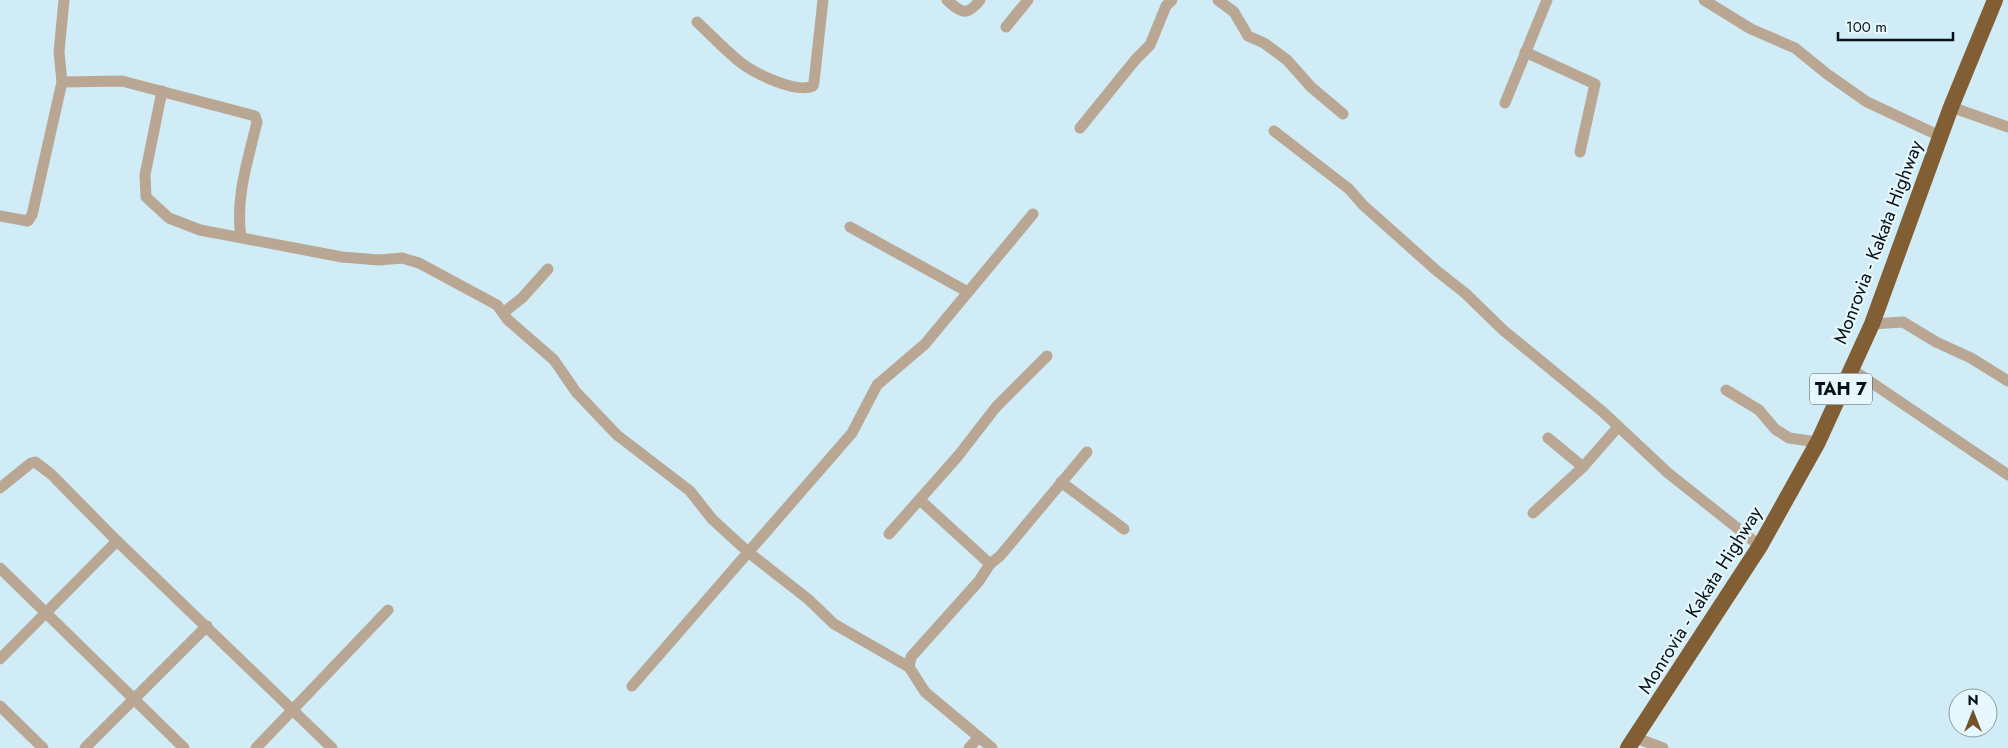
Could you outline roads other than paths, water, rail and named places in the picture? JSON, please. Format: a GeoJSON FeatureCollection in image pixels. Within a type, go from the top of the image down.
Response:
{"type":"FeatureCollection","features":[{"type":"Feature","properties":{"kind":"highway","name":"Monrovia - Kakata Highway"},"geometry":{"type":"LineString","coordinates":[[1632,743],[1760,546],[1818,442],[1850,368],[1872,324],[1951,107],[1995,0]]}},
{"type":"Feature","properties":{"kind":"street"},"geometry":{"type":"LineString","coordinates":[[0,216],[28,221],[32,215],[62,82],[59,52],[64,0]]}},
{"type":"Feature","properties":{"kind":"street"},"geometry":{"type":"LineString","coordinates":[[697,22],[741,63],[777,82],[793,87],[808,88],[813,86],[814,82],[823,0]]}},
{"type":"Feature","properties":{"kind":"street"},"geometry":{"type":"LineString","coordinates":[[946,0],[959,11],[966,12],[971,10],[980,0]]}},
{"type":"Feature","properties":{"kind":"street"},"geometry":{"type":"LineString","coordinates":[[1006,28],[1028,0]]}},
{"type":"Feature","properties":{"kind":"street"},"geometry":{"type":"LineString","coordinates":[[1080,128],[1131,65],[1150,45],[1166,6],[1172,0]]}},
{"type":"Feature","properties":{"kind":"street"},"geometry":{"type":"LineString","coordinates":[[1218,0],[1234,12],[1248,36],[1264,43],[1287,60],[1311,87],[1343,114]]}},
{"type":"Feature","properties":{"kind":"street"},"geometry":{"type":"LineString","coordinates":[[1505,103],[1547,0]]}},
{"type":"Feature","properties":{"kind":"street"},"geometry":{"type":"LineString","coordinates":[[1704,0],[1751,29],[1796,48],[1826,74],[1867,102],[1940,136]]}},
{"type":"Feature","properties":{"kind":"street"},"geometry":{"type":"LineString","coordinates":[[1526,52],[1595,84],[1580,152]]}},
{"type":"Feature","properties":{"kind":"street"},"geometry":{"type":"LineString","coordinates":[[62,82],[122,81],[255,116],[257,122],[242,188],[239,220],[241,237]]}},
{"type":"Feature","properties":{"kind":"street"},"geometry":{"type":"LineString","coordinates":[[162,91],[145,175],[146,197],[159,211],[175,221],[200,230],[342,257],[379,260],[402,258],[419,263],[498,304],[508,320],[554,360],[576,392],[617,435],[690,491],[712,519],[748,552],[808,600],[834,624],[909,668],[925,692],[992,748]]}},
{"type":"Feature","properties":{"kind":"street"},"geometry":{"type":"LineString","coordinates":[[1951,107],[2008,127]]}},
{"type":"Feature","properties":{"kind":"street"},"geometry":{"type":"LineString","coordinates":[[1274,131],[1349,189],[1362,205],[1436,271],[1465,292],[1503,330],[1603,412],[1668,473],[1760,546]]}},
{"type":"Feature","properties":{"kind":"street"},"geometry":{"type":"LineString","coordinates":[[632,686],[852,433],[877,385],[925,344],[1033,214]]}},
{"type":"Feature","properties":{"kind":"street"},"geometry":{"type":"LineString","coordinates":[[850,227],[968,292]]}},
{"type":"Feature","properties":{"kind":"street"},"geometry":{"type":"LineString","coordinates":[[503,313],[522,298],[548,269]]}},
{"type":"Feature","properties":{"kind":"street"},"geometry":{"type":"LineString","coordinates":[[1872,324],[1903,322],[1936,342],[1971,358],[2008,381]]}},
{"type":"Feature","properties":{"kind":"street"},"geometry":{"type":"LineString","coordinates":[[889,534],[958,456],[996,407],[1047,356]]}},
{"type":"Feature","properties":{"kind":"street"},"geometry":{"type":"LineString","coordinates":[[1850,368],[2008,475]]}},
{"type":"Feature","properties":{"kind":"street"},"geometry":{"type":"LineString","coordinates":[[1726,390],[1759,410],[1774,429],[1789,438],[1818,442]]}},
{"type":"Feature","properties":{"kind":"street"},"geometry":{"type":"LineString","coordinates":[[1533,513],[1583,467],[1618,427]]}},
{"type":"Feature","properties":{"kind":"street"},"geometry":{"type":"LineString","coordinates":[[1548,438],[1583,467]]}},
{"type":"Feature","properties":{"kind":"street"},"geometry":{"type":"LineString","coordinates":[[909,668],[911,657],[979,581],[990,564],[1000,556],[1087,452]]}},
{"type":"Feature","properties":{"kind":"street"},"geometry":{"type":"LineString","coordinates":[[0,488],[31,463],[35,462],[51,474],[117,542],[207,626],[332,748]]}},
{"type":"Feature","properties":{"kind":"street"},"geometry":{"type":"LineString","coordinates":[[1061,482],[1124,529]]}},
{"type":"Feature","properties":{"kind":"street"},"geometry":{"type":"LineString","coordinates":[[920,500],[990,564]]}},
{"type":"Feature","properties":{"kind":"street"},"geometry":{"type":"LineString","coordinates":[[0,659],[117,542]]}},
{"type":"Feature","properties":{"kind":"street"},"geometry":{"type":"LineString","coordinates":[[0,568],[184,748]]}},
{"type":"Feature","properties":{"kind":"street"},"geometry":{"type":"LineString","coordinates":[[256,748],[388,610]]}},
{"type":"Feature","properties":{"kind":"street"},"geometry":{"type":"LineString","coordinates":[[85,748],[207,626]]}},
{"type":"Feature","properties":{"kind":"street"},"geometry":{"type":"LineString","coordinates":[[0,706],[43,748]]}},
{"type":"Feature","properties":{"kind":"street"},"geometry":{"type":"LineString","coordinates":[[969,748],[979,737]]}},
{"type":"Feature","properties":{"kind":"street"},"geometry":{"type":"LineString","coordinates":[[1632,743],[1663,748]]}}]}
